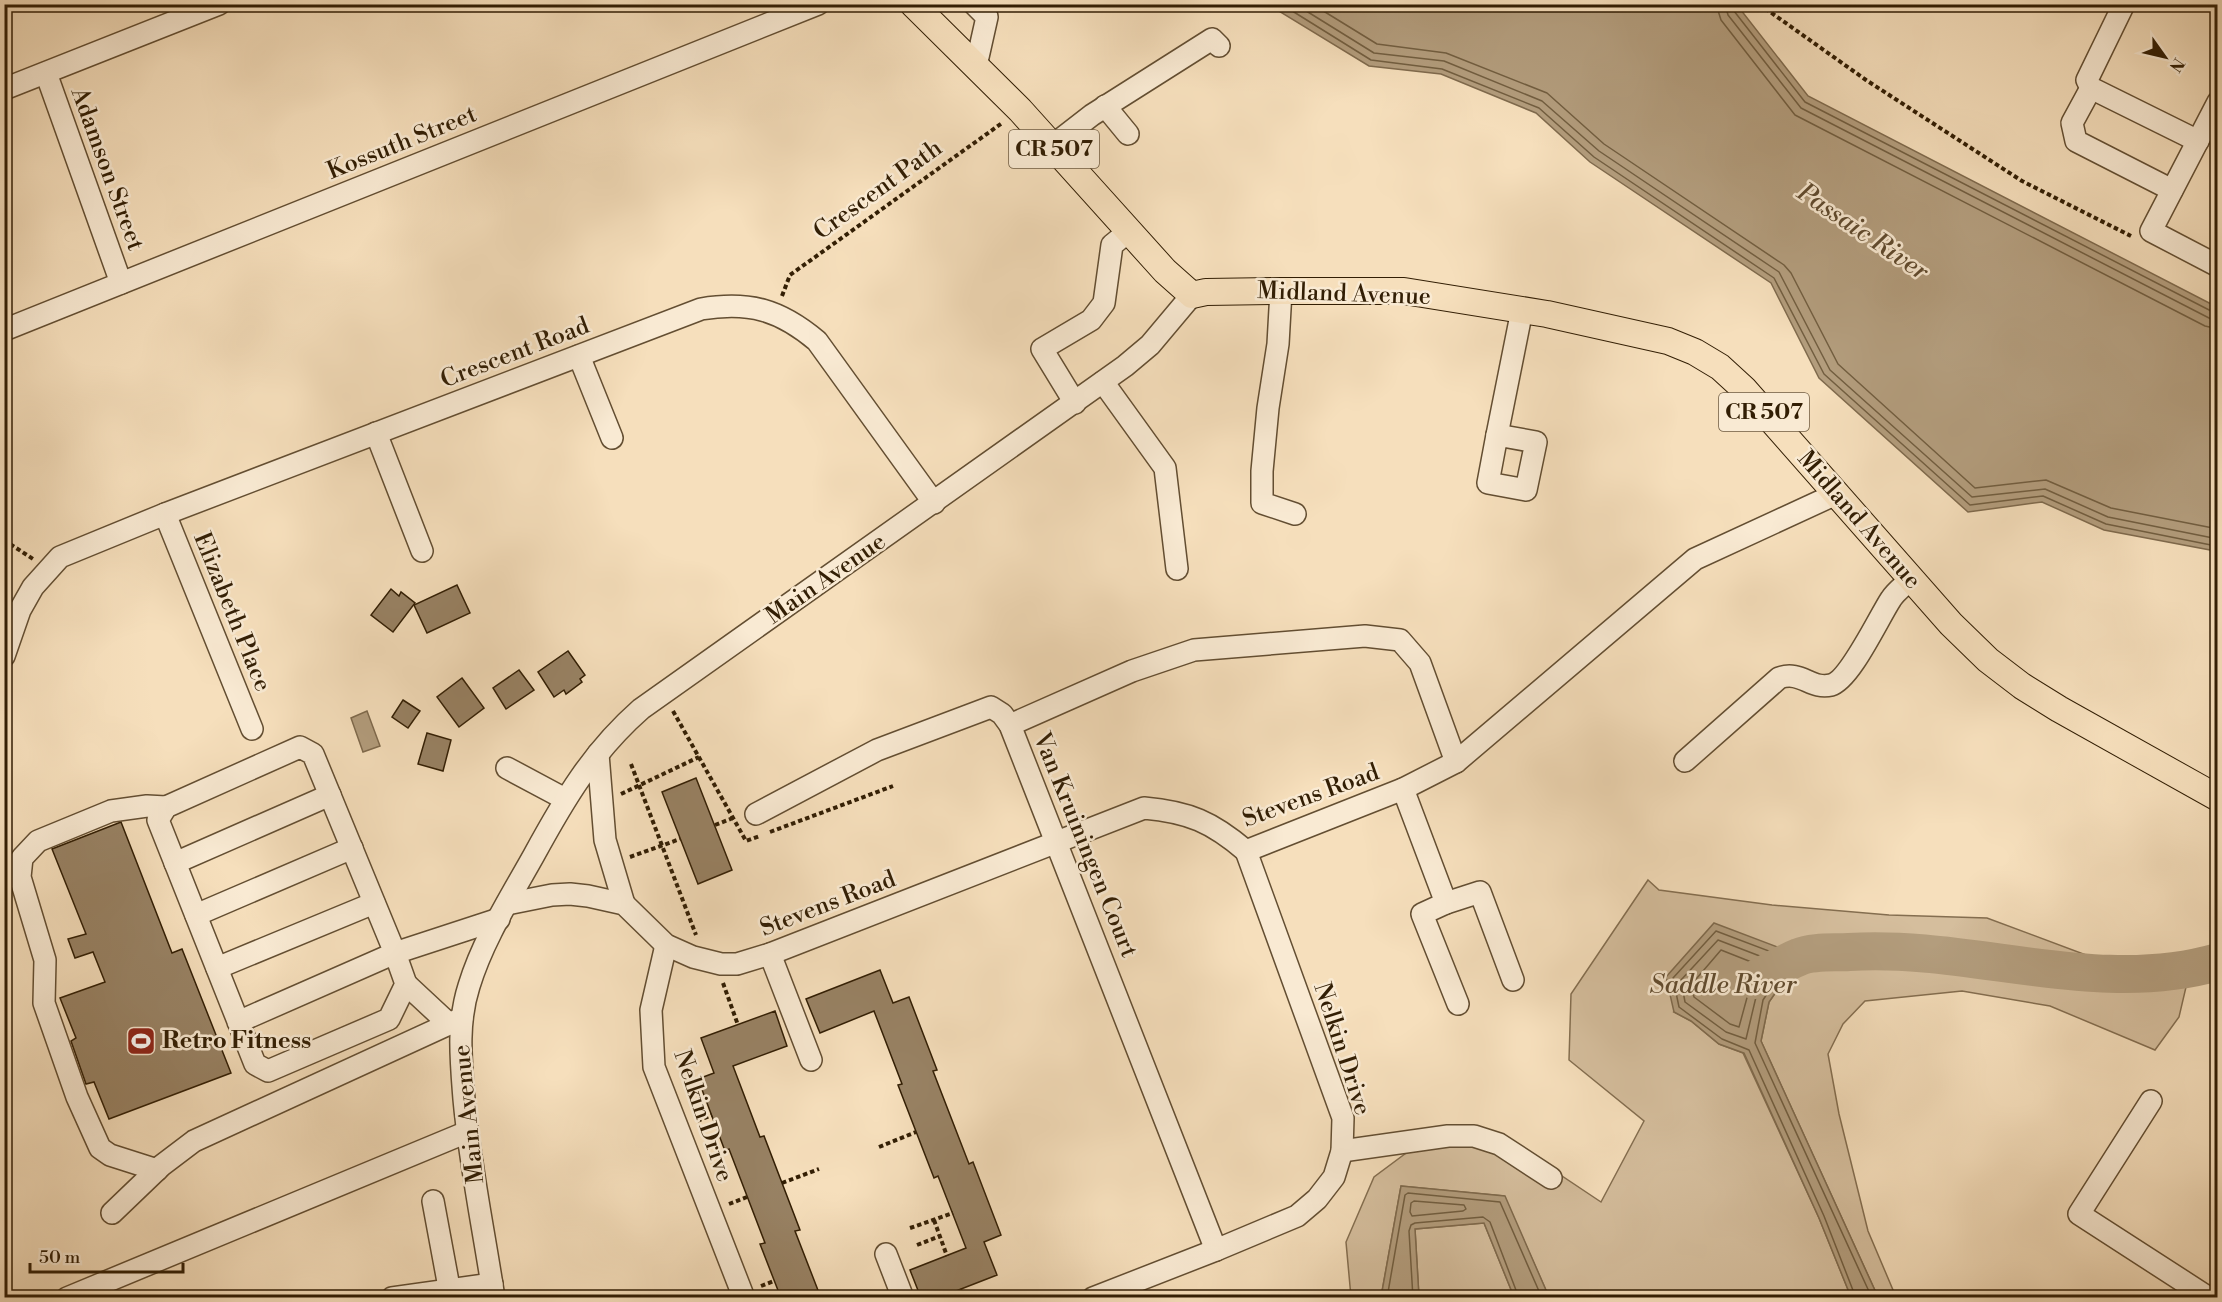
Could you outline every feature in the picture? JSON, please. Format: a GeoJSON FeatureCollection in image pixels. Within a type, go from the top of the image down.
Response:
{"type":"FeatureCollection","features":[{"type":"Feature","properties":{"kind":"main road","name":"CR 507"},"geometry":{"type":"LineString","coordinates":[[913,4],[1020,110],[1128,232],[1165,271],[1192,295]]}},
{"type":"Feature","properties":{"kind":"main road","name":"Midland Avenue"},"geometry":{"type":"LineString","coordinates":[[1192,295],[1206,292],[1404,291],[1522,310],[1668,340],[1695,352],[1720,367],[1744,389],[1951,624],[1988,660],[2022,686],[2059,709],[2217,798]]}},
{"type":"Feature","properties":{"kind":"street"},"geometry":{"type":"LineString","coordinates":[[4,89],[219,4]]}},
{"type":"Feature","properties":{"kind":"street","name":"Kossuth Street"},"geometry":{"type":"LineString","coordinates":[[4,330],[818,4]]}},
{"type":"Feature","properties":{"kind":"street"},"geometry":{"type":"LineString","coordinates":[[974,4],[987,17],[976,66]]}},
{"type":"Feature","properties":{"kind":"street"},"geometry":{"type":"LineString","coordinates":[[2124,4],[2087,80],[2091,88],[2198,141]]}},
{"type":"Feature","properties":{"kind":"street"},"geometry":{"type":"LineString","coordinates":[[1052,146],[1105,106],[1212,39],[1219,46]]}},
{"type":"Feature","properties":{"kind":"street","name":"Adamson Street"},"geometry":{"type":"LineString","coordinates":[[46,73],[121,283]]}},
{"type":"Feature","properties":{"kind":"street"},"geometry":{"type":"LineString","coordinates":[[2091,88],[2072,123],[2076,141],[2172,190]]}},
{"type":"Feature","properties":{"kind":"street"},"geometry":{"type":"LineString","coordinates":[[2217,102],[2151,231],[2217,266]]}},
{"type":"Feature","properties":{"kind":"street"},"geometry":{"type":"LineString","coordinates":[[1105,106],[1128,134]]}},
{"type":"Feature","properties":{"kind":"street"},"geometry":{"type":"LineString","coordinates":[[1075,403],[1042,349],[1090,320],[1104,303],[1112,245],[1128,232]]}},
{"type":"Feature","properties":{"kind":"street"},"geometry":{"type":"LineString","coordinates":[[1281,291],[1278,344],[1268,408],[1262,471],[1262,503],[1295,514]]}},
{"type":"Feature","properties":{"kind":"street","name":"Main Avenue"},"geometry":{"type":"LineString","coordinates":[[493,1291],[467,1132],[455,1021],[480,954],[565,799],[612,736],[641,709],[1103,382],[1150,345],[1192,295]]}},
{"type":"Feature","properties":{"kind":"street","name":"Crescent Road"},"geometry":{"type":"LineString","coordinates":[[4,656],[20,609],[33,587],[60,557],[165,514],[701,309],[749,306],[775,313],[797,324],[817,341],[934,503]]}},
{"type":"Feature","properties":{"kind":"street"},"geometry":{"type":"LineString","coordinates":[[1497,435],[1522,310]]}},
{"type":"Feature","properties":{"kind":"street"},"geometry":{"type":"LineString","coordinates":[[579,356],[612,438]]}},
{"type":"Feature","properties":{"kind":"street"},"geometry":{"type":"LineString","coordinates":[[1103,382],[1165,468],[1177,569]]}},
{"type":"Feature","properties":{"kind":"street"},"geometry":{"type":"LineString","coordinates":[[376,433],[422,551]]}},
{"type":"Feature","properties":{"kind":"street","name":"Stevens Road"},"geometry":{"type":"LineString","coordinates":[[598,754],[604,840],[624,904],[666,945],[693,957],[721,964],[737,964],[770,954],[1144,808],[1173,810],[1204,822],[1227,835],[1246,851],[1403,789],[1456,762],[1695,559],[1836,494]]}},
{"type":"Feature","properties":{"kind":"street","name":"Elizabeth Place"},"geometry":{"type":"LineString","coordinates":[[165,514],[252,729]]}},
{"type":"Feature","properties":{"kind":"street"},"geometry":{"type":"LineString","coordinates":[[1685,761],[1779,678],[1799,676],[1819,685],[1839,682],[1893,596],[1911,579]]}},
{"type":"Feature","properties":{"kind":"street"},"geometry":{"type":"LineString","coordinates":[[1010,725],[1132,671],[1194,650],[1365,636],[1400,640],[1420,663],[1456,762]]}},
{"type":"Feature","properties":{"kind":"street","name":"Van Kruiningen Court"},"geometry":{"type":"LineString","coordinates":[[756,814],[877,750],[991,706],[1002,714],[1010,725],[1057,842],[1216,1250]]}},
{"type":"Feature","properties":{"kind":"street"},"geometry":{"type":"LineString","coordinates":[[112,1213],[157,1170],[194,1141],[455,1021],[406,984],[313,754],[300,747],[166,807],[147,806],[111,811],[38,841],[22,858],[20,877],[45,960],[44,1003],[77,1097],[100,1148],[110,1155],[157,1170]]}},
{"type":"Feature","properties":{"kind":"street"},"geometry":{"type":"LineString","coordinates":[[507,768],[565,799]]}},
{"type":"Feature","properties":{"kind":"street"},"geometry":{"type":"LineString","coordinates":[[1403,789],[1446,903]]}},
{"type":"Feature","properties":{"kind":"street"},"geometry":{"type":"LineString","coordinates":[[175,863],[330,795]]}},
{"type":"Feature","properties":{"kind":"street"},"geometry":{"type":"LineString","coordinates":[[166,807],[158,820],[255,1064],[268,1071],[389,1019],[406,984]]}},
{"type":"Feature","properties":{"kind":"street"},"geometry":{"type":"LineString","coordinates":[[196,915],[352,848]]}},
{"type":"Feature","properties":{"kind":"street","name":"Nelkin Drive"},"geometry":{"type":"LineString","coordinates":[[1094,1298],[1297,1216],[1317,1199],[1334,1177],[1342,1151],[1343,1118],[1246,851]]}},
{"type":"Feature","properties":{"kind":"street"},"geometry":{"type":"LineString","coordinates":[[1458,1004],[1422,914],[1446,903],[1480,892],[1513,980]]}},
{"type":"Feature","properties":{"kind":"street"},"geometry":{"type":"LineString","coordinates":[[238,1022],[395,953],[552,895],[570,894],[624,904]]}},
{"type":"Feature","properties":{"kind":"street"},"geometry":{"type":"LineString","coordinates":[[217,968],[374,903]]}},
{"type":"Feature","properties":{"kind":"street","name":"Nelkin Drive"},"geometry":{"type":"LineString","coordinates":[[666,945],[651,1010],[654,1067],[752,1292]]}},
{"type":"Feature","properties":{"kind":"street"},"geometry":{"type":"LineString","coordinates":[[770,954],[811,1060]]}},
{"type":"Feature","properties":{"kind":"street"},"geometry":{"type":"LineString","coordinates":[[2151,1101],[2079,1214],[2209,1298]]}},
{"type":"Feature","properties":{"kind":"street"},"geometry":{"type":"LineString","coordinates":[[68,1298],[110,1289],[467,1132]]}},
{"type":"Feature","properties":{"kind":"street"},"geometry":{"type":"LineString","coordinates":[[1342,1151],[1448,1136],[1474,1136],[1499,1144],[1551,1179]]}},
{"type":"Feature","properties":{"kind":"street"},"geometry":{"type":"LineString","coordinates":[[433,1201],[451,1293]]}},
{"type":"Feature","properties":{"kind":"street"},"geometry":{"type":"LineString","coordinates":[[886,1254],[903,1298]]}},
{"type":"Feature","properties":{"kind":"street"},"geometry":{"type":"LineString","coordinates":[[392,1298],[493,1291]]}},
{"type":"Feature","properties":{"kind":"path"},"geometry":{"type":"LineString","coordinates":[[1759,4],[1866,80],[2022,181],[2135,238],[2151,231]]}},
{"type":"Feature","properties":{"kind":"path","name":"Crescent Path"},"geometry":{"type":"LineString","coordinates":[[775,313],[790,275],[1020,110]]}},
{"type":"Feature","properties":{"kind":"path"},"geometry":{"type":"LineString","coordinates":[[4,540],[49,569]]}},
{"type":"Feature","properties":{"kind":"path"},"geometry":{"type":"LineString","coordinates":[[620,795],[699,757]]}},
{"type":"Feature","properties":{"kind":"path"},"geometry":{"type":"LineString","coordinates":[[631,764],[696,935]]}},
{"type":"Feature","properties":{"kind":"path"},"geometry":{"type":"LineString","coordinates":[[715,825],[733,818]]}},
{"type":"Feature","properties":{"kind":"path"},"geometry":{"type":"LineString","coordinates":[[627,859],[680,839]]}},
{"type":"Feature","properties":{"kind":"path"},"geometry":{"type":"LineString","coordinates":[[722,982],[738,1025]]}},
{"type":"Feature","properties":{"kind":"path"},"geometry":{"type":"LineString","coordinates":[[697,1121],[711,1115]]}},
{"type":"Feature","properties":{"kind":"path"},"geometry":{"type":"LineString","coordinates":[[879,1147],[916,1132]]}},
{"type":"Feature","properties":{"kind":"path"},"geometry":{"type":"LineString","coordinates":[[782,1183],[819,1169]]}},
{"type":"Feature","properties":{"kind":"path"},"geometry":{"type":"LineString","coordinates":[[729,1204],[747,1197]]}},
{"type":"Feature","properties":{"kind":"path"},"geometry":{"type":"LineString","coordinates":[[910,1228],[953,1213]]}},
{"type":"Feature","properties":{"kind":"path"},"geometry":{"type":"LineString","coordinates":[[934,1220],[947,1256]]}},
{"type":"Feature","properties":{"kind":"path"},"geometry":{"type":"LineString","coordinates":[[917,1245],[940,1236]]}},
{"type":"Feature","properties":{"kind":"path"},"geometry":{"type":"LineString","coordinates":[[752,1292],[774,1281]]}},
{"type":"Feature","properties":{"kind":"path"},"geometry":{"type":"LineString","coordinates":[[960,1289],[963,1298]]}},
{"type":"Feature","properties":{"kind":"shaded area"},"geometry":{"type":"Polygon","coordinates":[[[1648,880],[1659,890],[1772,905],[1889,915],[1987,918],[2094,958],[2123,964],[2194,953],[2179,1017],[2155,1050],[2050,1006],[1962,991],[1865,1001],[1843,1024],[1828,1054],[1839,1114],[1868,1231],[1896,1297],[1878,1297],[1761,1041],[1769,1002],[1801,956],[1674,1012],[1691,1021],[1719,1044],[1743,1053],[1819,1218],[1851,1297],[1549,1297],[1504,1196],[1401,1186],[1381,1297],[1351,1297],[1346,1242],[1374,1177],[1417,1145],[1520,1148],[1601,1202],[1644,1121],[1569,1060],[1571,994],[1648,880]]]}},
{"type":"Feature","properties":{"kind":"shaded area"},"geometry":{"type":"Polygon","coordinates":[[[1484,1223],[1514,1297],[1419,1297],[1415,1229],[1484,1223]]]}},
{"type":"Feature","properties":{"kind":"water","name":"Passaic River"},"geometry":{"type":"Polygon","coordinates":[[[1269,5],[1737,5],[1808,96],[2217,307],[2217,555],[2210,550],[2104,530],[2042,502],[1968,512],[1819,378],[1771,283],[1590,162],[1536,113],[1441,74],[1369,66],[1269,5]]]}},
{"type":"Feature","properties":{"kind":"water"},"geometry":{"type":"Polygon","coordinates":[[[367,711],[380,746],[363,752],[351,718],[367,711]]]}},
{"type":"Feature","properties":{"kind":"water","name":"Saddle River"},"geometry":{"type":"Polygon","coordinates":[[[1714,923],[1801,956],[1769,1002],[1761,1041],[1878,1297],[1851,1297],[1819,1218],[1744,1053],[1719,1044],[1691,1021],[1674,1012],[1666,977],[1714,923]]]}},
{"type":"Feature","properties":{"kind":"water"},"geometry":{"type":"Polygon","coordinates":[[[1401,1186],[1505,1196],[1549,1297],[1514,1297],[1484,1223],[1415,1229],[1419,1297],[1381,1297],[1401,1186]]]}},
{"type":"Feature","properties":{"kind":"building"},"geometry":{"type":"Polygon","coordinates":[[[457,585],[470,613],[427,633],[414,605],[457,585]]]}},
{"type":"Feature","properties":{"kind":"building"},"geometry":{"type":"Polygon","coordinates":[[[391,589],[399,596],[401,592],[415,603],[393,632],[371,615],[391,589]]]}},
{"type":"Feature","properties":{"kind":"building"},"geometry":{"type":"Polygon","coordinates":[[[568,651],[585,675],[580,679],[582,682],[566,694],[564,690],[554,697],[538,672],[568,651]]]}},
{"type":"Feature","properties":{"kind":"building"},"geometry":{"type":"Polygon","coordinates":[[[519,670],[534,690],[506,709],[493,688],[519,670]]]}},
{"type":"Feature","properties":{"kind":"building"},"geometry":{"type":"Polygon","coordinates":[[[462,678],[484,708],[459,727],[437,697],[462,678]]]}},
{"type":"Feature","properties":{"kind":"building"},"geometry":{"type":"Polygon","coordinates":[[[403,700],[420,711],[408,728],[392,717],[403,700]]]}},
{"type":"Feature","properties":{"kind":"building"},"geometry":{"type":"Polygon","coordinates":[[[427,733],[451,740],[443,771],[418,764],[427,733]]]}},
{"type":"Feature","properties":{"kind":"building"},"geometry":{"type":"Polygon","coordinates":[[[696,778],[732,870],[698,884],[662,792],[696,778]]]}},
{"type":"Feature","properties":{"kind":"building"},"geometry":{"type":"Polygon","coordinates":[[[121,822],[172,953],[182,949],[231,1073],[109,1119],[94,1082],[86,1084],[71,1041],[76,1038],[60,998],[105,982],[93,952],[75,958],[68,939],[86,934],[52,849],[121,822]]]}},
{"type":"Feature","properties":{"kind":"building"},"geometry":{"type":"Polygon","coordinates":[[[880,970],[893,1003],[909,997],[937,1070],[933,1071],[969,1164],[973,1162],[1001,1235],[984,1242],[997,1275],[938,1298],[921,1298],[910,1270],[966,1248],[938,1176],[934,1178],[898,1085],[902,1084],[874,1011],[820,1033],[806,999],[880,970]]]}},
{"type":"Feature","properties":{"kind":"building"},"geometry":{"type":"Polygon","coordinates":[[[775,1011],[787,1046],[733,1066],[760,1137],[764,1136],[800,1230],[795,1231],[821,1298],[781,1298],[760,1244],[765,1243],[729,1149],[725,1151],[698,1079],[714,1073],[701,1038],[775,1011]]]}},
{"type":"Feature","properties":{"kind":"waterway","name":"Saddle River"},"geometry":{"type":"LineString","coordinates":[[1754,980],[1799,957],[1824,953],[1895,952],[1941,955],[2080,972],[2126,974],[2172,971],[2218,962]]}},
{"type":"Feature","properties":{"kind":"place","name":"Retro Fitness"},"geometry":{"type":"Point","coordinates":[141,1041]}}]}
